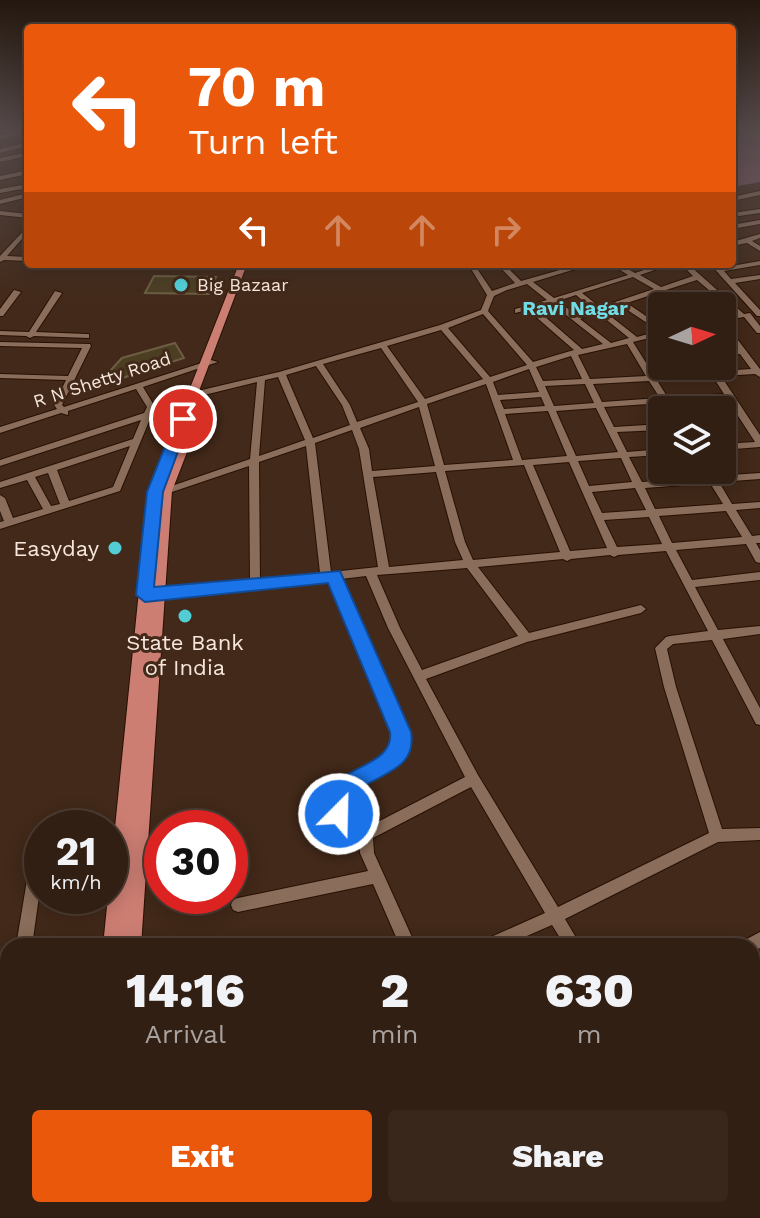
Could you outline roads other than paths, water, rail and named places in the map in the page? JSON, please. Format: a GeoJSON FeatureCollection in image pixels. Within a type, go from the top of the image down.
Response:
{"type":"FeatureCollection","features":[{"type":"Feature","properties":{"kind":"main road"},"geometry":{"type":"LineString","coordinates":[[114,938],[151,595],[166,491],[242,268]]}},
{"type":"Feature","properties":{"kind":"main road"},"geometry":{"type":"LineString","coordinates":[[207,367],[249,268]]}},
{"type":"Feature","properties":{"kind":"main road"},"geometry":{"type":"LineString","coordinates":[[131,938],[155,492],[197,394]]}},
{"type":"Feature","properties":{"kind":"street"},"geometry":{"type":"LineString","coordinates":[[0,191],[23,187]]}},
{"type":"Feature","properties":{"kind":"street"},"geometry":{"type":"LineString","coordinates":[[736,198],[760,193]]}},
{"type":"Feature","properties":{"kind":"street"},"geometry":{"type":"LineString","coordinates":[[0,202],[24,196]]}},
{"type":"Feature","properties":{"kind":"street"},"geometry":{"type":"LineString","coordinates":[[736,222],[760,211]]}},
{"type":"Feature","properties":{"kind":"street"},"geometry":{"type":"LineString","coordinates":[[0,220],[3,214],[24,216]]}},
{"type":"Feature","properties":{"kind":"street"},"geometry":{"type":"LineString","coordinates":[[736,222],[760,222]]}},
{"type":"Feature","properties":{"kind":"street"},"geometry":{"type":"LineString","coordinates":[[736,223],[748,240],[760,249]]}},
{"type":"Feature","properties":{"kind":"street"},"geometry":{"type":"LineString","coordinates":[[736,243],[760,236]]}},
{"type":"Feature","properties":{"kind":"street"},"geometry":{"type":"LineString","coordinates":[[1,259],[24,237]]}},
{"type":"Feature","properties":{"kind":"street"},"geometry":{"type":"LineString","coordinates":[[1,259],[24,259]]}},
{"type":"Feature","properties":{"kind":"street"},"geometry":{"type":"LineString","coordinates":[[736,265],[760,263]]}},
{"type":"Feature","properties":{"kind":"street"},"geometry":{"type":"LineString","coordinates":[[474,268],[491,295]]}},
{"type":"Feature","properties":{"kind":"street"},"geometry":{"type":"LineString","coordinates":[[505,268],[609,345]]}},
{"type":"Feature","properties":{"kind":"street"},"geometry":{"type":"LineString","coordinates":[[197,394],[281,374],[443,327],[484,311],[491,295],[573,268]]}},
{"type":"Feature","properties":{"kind":"street"},"geometry":{"type":"LineString","coordinates":[[620,268],[663,292]]}},
{"type":"Feature","properties":{"kind":"street"},"geometry":{"type":"LineString","coordinates":[[518,311],[657,268]]}},
{"type":"Feature","properties":{"kind":"street"},"geometry":{"type":"LineString","coordinates":[[688,268],[714,292]]}},
{"type":"Feature","properties":{"kind":"street"},"geometry":{"type":"LineString","coordinates":[[717,268],[759,313]]}},
{"type":"Feature","properties":{"kind":"street"},"geometry":{"type":"LineString","coordinates":[[575,318],[698,277]]}},
{"type":"Feature","properties":{"kind":"street"},"geometry":{"type":"LineString","coordinates":[[729,282],[760,277]]}},
{"type":"Feature","properties":{"kind":"street"},"geometry":{"type":"LineString","coordinates":[[0,314],[17,292]]}},
{"type":"Feature","properties":{"kind":"street"},"geometry":{"type":"LineString","coordinates":[[25,345],[58,293]]}},
{"type":"Feature","properties":{"kind":"street"},"geometry":{"type":"LineString","coordinates":[[577,293],[632,340],[648,370]]}},
{"type":"Feature","properties":{"kind":"street"},"geometry":{"type":"LineString","coordinates":[[622,303],[648,321]]}},
{"type":"Feature","properties":{"kind":"street"},"geometry":{"type":"LineString","coordinates":[[529,307],[576,351],[669,547],[760,720]]}},
{"type":"Feature","properties":{"kind":"street"},"geometry":{"type":"LineString","coordinates":[[736,309],[760,331]]}},
{"type":"Feature","properties":{"kind":"street"},"geometry":{"type":"LineString","coordinates":[[484,311],[532,366],[614,553]]}},
{"type":"Feature","properties":{"kind":"street"},"geometry":{"type":"LineString","coordinates":[[736,318],[759,313]]}},
{"type":"Feature","properties":{"kind":"street"},"geometry":{"type":"LineString","coordinates":[[443,327],[489,381],[567,557]]}},
{"type":"Feature","properties":{"kind":"street"},"geometry":{"type":"LineString","coordinates":[[0,333],[86,336]]}},
{"type":"Feature","properties":{"kind":"street"},"geometry":{"type":"LineString","coordinates":[[166,491],[576,351],[648,335]]}},
{"type":"Feature","properties":{"kind":"street"},"geometry":{"type":"LineString","coordinates":[[0,344],[87,346],[58,405],[64,411]]}},
{"type":"Feature","properties":{"kind":"street"},"geometry":{"type":"LineString","coordinates":[[382,344],[422,402],[460,542],[469,563],[526,638]]}},
{"type":"Feature","properties":{"kind":"street"},"geometry":{"type":"LineString","coordinates":[[736,344],[758,373]]}},
{"type":"Feature","properties":{"kind":"street"},"geometry":{"type":"LineString","coordinates":[[736,352],[742,352]]}},
{"type":"Feature","properties":{"kind":"street"},"geometry":{"type":"LineString","coordinates":[[318,363],[356,424],[370,474],[377,572],[394,628],[473,779],[568,938]]}},
{"type":"Feature","properties":{"kind":"street","name":"R N Shetty Road"},"geometry":{"type":"LineString","coordinates":[[0,433],[207,367]]}},
{"type":"Feature","properties":{"kind":"street"},"geometry":{"type":"LineString","coordinates":[[736,372],[758,373]]}},
{"type":"Feature","properties":{"kind":"street"},"geometry":{"type":"LineString","coordinates":[[281,374],[310,441],[330,576],[401,732],[402,743],[395,760],[349,783],[338,799],[343,822],[348,828],[366,835],[473,779]]}},
{"type":"Feature","properties":{"kind":"street"},"geometry":{"type":"LineString","coordinates":[[0,376],[67,378]]}},
{"type":"Feature","properties":{"kind":"street"},"geometry":{"type":"LineString","coordinates":[[495,398],[542,389],[648,378]]}},
{"type":"Feature","properties":{"kind":"street"},"geometry":{"type":"LineString","coordinates":[[255,584],[254,461],[261,379]]}},
{"type":"Feature","properties":{"kind":"street"},"geometry":{"type":"LineString","coordinates":[[719,380],[728,396]]}},
{"type":"Feature","properties":{"kind":"street"},"geometry":{"type":"LineString","coordinates":[[1,503],[5,525],[117,489],[151,404],[145,386]]}},
{"type":"Feature","properties":{"kind":"street"},"geometry":{"type":"LineString","coordinates":[[501,412],[648,405]]}},
{"type":"Feature","properties":{"kind":"street"},"geometry":{"type":"LineString","coordinates":[[736,408],[760,443],[736,446]]}},
{"type":"Feature","properties":{"kind":"street"},"geometry":{"type":"LineString","coordinates":[[0,463],[148,415]]}},
{"type":"Feature","properties":{"kind":"street"},"geometry":{"type":"LineString","coordinates":[[612,430],[648,428]]}},
{"type":"Feature","properties":{"kind":"street"},"geometry":{"type":"LineString","coordinates":[[0,485],[136,441]]}},
{"type":"Feature","properties":{"kind":"street"},"geometry":{"type":"LineString","coordinates":[[370,474],[648,453]]}},
{"type":"Feature","properties":{"kind":"street"},"geometry":{"type":"LineString","coordinates":[[52,470],[66,506]]}},
{"type":"Feature","properties":{"kind":"street"},"geometry":{"type":"LineString","coordinates":[[736,478],[760,476]]}},
{"type":"Feature","properties":{"kind":"street"},"geometry":{"type":"LineString","coordinates":[[30,477],[49,511]]}},
{"type":"Feature","properties":{"kind":"street"},"geometry":{"type":"LineString","coordinates":[[586,489],[655,484]]}},
{"type":"Feature","properties":{"kind":"street"},"geometry":{"type":"LineString","coordinates":[[715,484],[754,540],[760,559]]}},
{"type":"Feature","properties":{"kind":"street"},"geometry":{"type":"LineString","coordinates":[[598,517],[760,505]]}},
{"type":"Feature","properties":{"kind":"street"},"geometry":{"type":"LineString","coordinates":[[151,595],[469,563],[754,540]]}},
{"type":"Feature","properties":{"kind":"street"},"geometry":{"type":"LineString","coordinates":[[688,584],[760,576]]}},
{"type":"Feature","properties":{"kind":"street"},"geometry":{"type":"LineString","coordinates":[[420,676],[526,638],[641,609]]}},
{"type":"Feature","properties":{"kind":"street"},"geometry":{"type":"LineString","coordinates":[[717,836],[670,687],[661,648],[670,640],[760,630]]}},
{"type":"Feature","properties":{"kind":"street"},"geometry":{"type":"LineString","coordinates":[[505,938],[717,836],[760,834]]}},
{"type":"Feature","properties":{"kind":"street"},"geometry":{"type":"LineString","coordinates":[[366,835],[367,853],[405,938]]}},
{"type":"Feature","properties":{"kind":"street"},"geometry":{"type":"LineString","coordinates":[[248,903],[378,876]]}},
{"type":"Feature","properties":{"kind":"street"},"geometry":{"type":"LineString","coordinates":[[25,938],[29,914]]}},
{"type":"Feature","properties":{"kind":"place","name":"Big Bazaar"},"geometry":{"type":"Point","coordinates":[181,285]}},
{"type":"Feature","properties":{"kind":"place","name":"Easyday"},"geometry":{"type":"Point","coordinates":[115,548]}},
{"type":"Feature","properties":{"kind":"place","name":"State Bank of India"},"geometry":{"type":"Point","coordinates":[185,616]}},
{"type":"Feature","properties":{"kind":"district","name":"Ravi Nagar"},"geometry":{"type":"Point","coordinates":[575,308]}}]}
